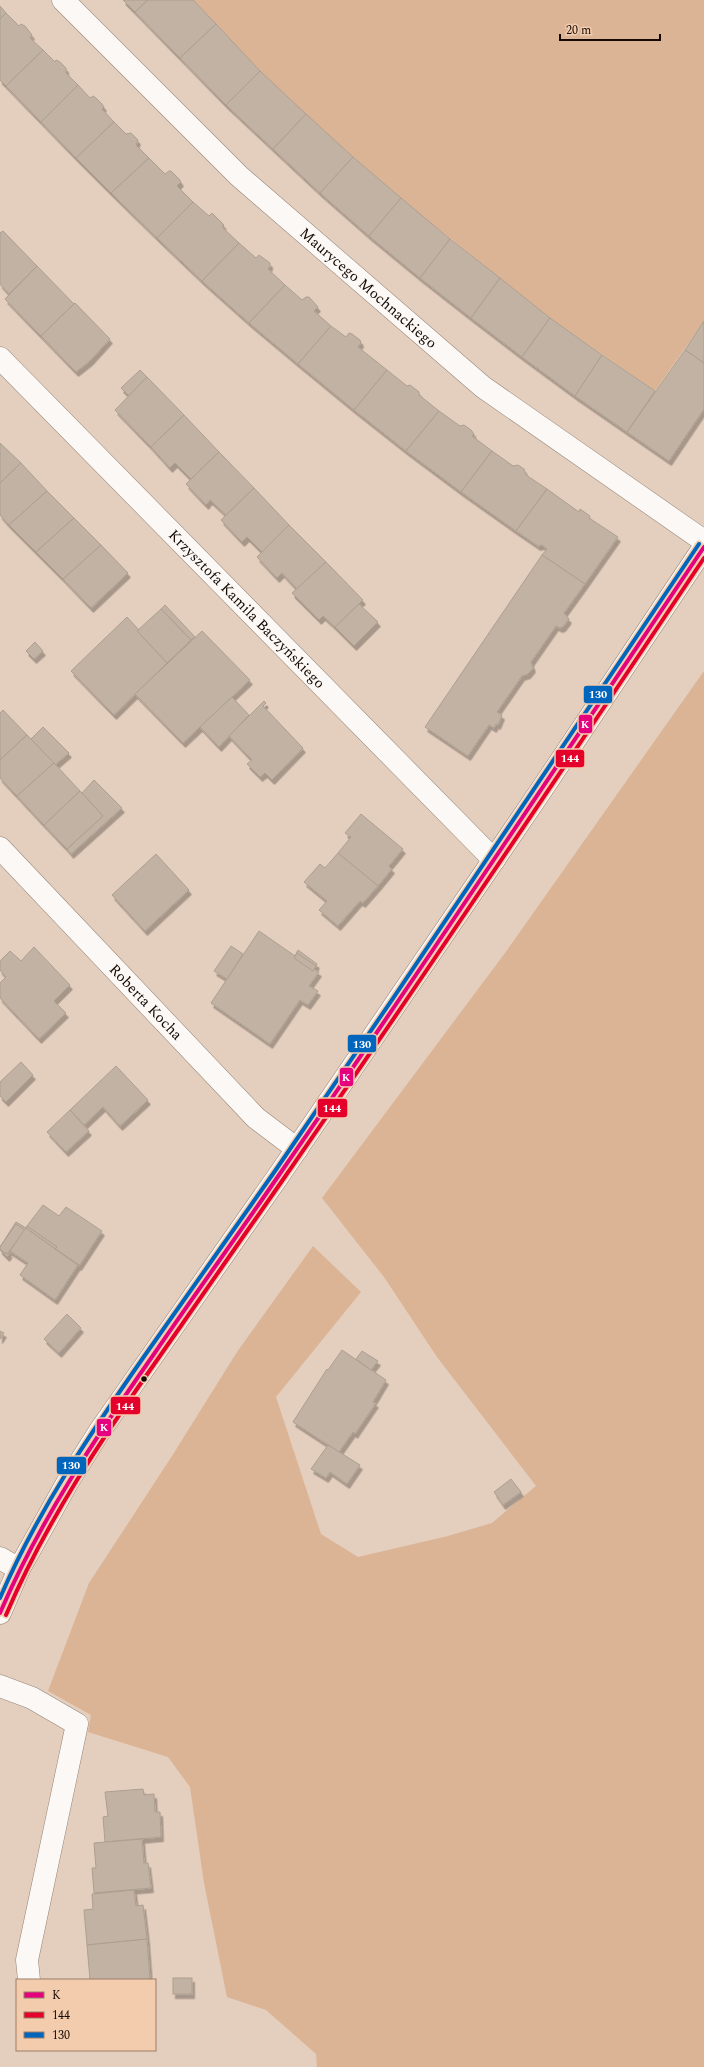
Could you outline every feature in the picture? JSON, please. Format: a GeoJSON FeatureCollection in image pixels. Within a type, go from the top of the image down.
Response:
{"type":"FeatureCollection","features":[{"type":"Feature","properties":{"kind":"street","name":"Maurycego Mochnackiego"},"geometry":{"type":"LineString","coordinates":[[63,0],[239,176],[483,387],[704,542]]}},
{"type":"Feature","properties":{"kind":"street","name":"Krzysztofa Kamila Baczyńskiego"},"geometry":{"type":"LineString","coordinates":[[0,358],[494,860]]}},
{"type":"Feature","properties":{"kind":"street"},"geometry":{"type":"LineString","coordinates":[[0,1613],[19,1569],[67,1483],[99,1432],[174,1328],[297,1149],[494,860],[704,547]]}},
{"type":"Feature","properties":{"kind":"street","name":"Roberta Kocha"},"geometry":{"type":"LineString","coordinates":[[0,848],[256,1118],[297,1149]]}},
{"type":"Feature","properties":{"kind":"street"},"geometry":{"type":"LineString","coordinates":[[0,1558],[19,1569]]}},
{"type":"Feature","properties":{"kind":"street"},"geometry":{"type":"LineString","coordinates":[[0,1686],[32,1698],[77,1724],[27,1960],[30,1979]]}},
{"type":"Feature","properties":{"kind":"shaded area"},"geometry":{"type":"Polygon","coordinates":[[[193,0],[704,0],[704,321],[655,391],[550,318],[401,199],[306,115],[260,71],[193,0]]]}},
{"type":"Feature","properties":{"kind":"shaded area"},"geometry":{"type":"Polygon","coordinates":[[[704,671],[704,2067],[317,2067],[316,2054],[266,2010],[227,1997],[204,1883],[190,1787],[168,1757],[88,1732],[91,1715],[48,1691],[89,1583],[172,1456],[237,1352],[313,1246],[361,1292],[276,1397],[321,1534],[358,1557],[448,1536],[492,1523],[536,1486],[437,1357],[384,1277],[322,1198],[505,953],[704,671]]]}},
{"type":"Feature","properties":{"kind":"building"},"geometry":{"type":"Polygon","coordinates":[[[123,0],[148,0],[135,12],[123,0]]]}},
{"type":"Feature","properties":{"kind":"building"},"geometry":{"type":"Polygon","coordinates":[[[148,0],[193,0],[216,24],[180,58],[135,12],[148,0]]]}},
{"type":"Feature","properties":{"kind":"building"},"geometry":{"type":"Polygon","coordinates":[[[0,6],[6,13],[0,19],[0,6]]]}},
{"type":"Feature","properties":{"kind":"building"},"geometry":{"type":"Polygon","coordinates":[[[6,13],[19,26],[21,24],[25,26],[32,35],[30,38],[43,50],[6,86],[0,80],[0,19],[6,13]]]}},
{"type":"Feature","properties":{"kind":"building"},"geometry":{"type":"Polygon","coordinates":[[[216,24],[260,71],[226,105],[180,58],[216,24]]]}},
{"type":"Feature","properties":{"kind":"building"},"geometry":{"type":"Polygon","coordinates":[[[43,50],[55,62],[56,60],[60,62],[66,68],[66,73],[78,85],[41,122],[6,86],[43,50]]]}},
{"type":"Feature","properties":{"kind":"building"},"geometry":{"type":"Polygon","coordinates":[[[260,71],[306,114],[273,149],[226,105],[260,71]]]}},
{"type":"Feature","properties":{"kind":"building"},"geometry":{"type":"Polygon","coordinates":[[[78,85],[90,98],[93,96],[102,104],[104,107],[102,109],[114,122],[76,158],[41,122],[78,85]]]}},
{"type":"Feature","properties":{"kind":"building"},"geometry":{"type":"Polygon","coordinates":[[[306,114],[353,157],[320,193],[273,149],[306,114]]]}},
{"type":"Feature","properties":{"kind":"building"},"geometry":{"type":"Polygon","coordinates":[[[114,122],[126,134],[131,133],[138,140],[136,145],[149,158],[111,193],[76,158],[114,122]]]}},
{"type":"Feature","properties":{"kind":"building"},"geometry":{"type":"Polygon","coordinates":[[[353,157],[401,198],[369,236],[320,193],[353,157]]]}},
{"type":"Feature","properties":{"kind":"building"},"geometry":{"type":"Polygon","coordinates":[[[149,158],[165,174],[171,171],[179,179],[181,182],[177,186],[193,202],[157,238],[111,193],[149,158]]]}},
{"type":"Feature","properties":{"kind":"building"},"geometry":{"type":"Polygon","coordinates":[[[401,198],[450,239],[420,278],[369,236],[401,198]]]}},
{"type":"Feature","properties":{"kind":"building"},"geometry":{"type":"Polygon","coordinates":[[[193,202],[209,216],[212,213],[224,225],[222,227],[239,243],[202,281],[157,238],[193,202]]]}},
{"type":"Feature","properties":{"kind":"building"},"geometry":{"type":"Polygon","coordinates":[[[3,231],[37,266],[9,294],[0,284],[0,233],[3,231]]]}},
{"type":"Feature","properties":{"kind":"building"},"geometry":{"type":"Polygon","coordinates":[[[450,239],[500,278],[471,318],[420,278],[450,239]]]}},
{"type":"Feature","properties":{"kind":"building"},"geometry":{"type":"Polygon","coordinates":[[[239,243],[256,258],[259,255],[270,263],[268,269],[285,285],[249,323],[202,281],[239,243]]]}},
{"type":"Feature","properties":{"kind":"building"},"geometry":{"type":"Polygon","coordinates":[[[37,266],[74,304],[41,336],[5,299],[37,266]]]}},
{"type":"Feature","properties":{"kind":"building"},"geometry":{"type":"Polygon","coordinates":[[[500,278],[550,318],[522,357],[471,318],[500,278]]]}},
{"type":"Feature","properties":{"kind":"building"},"geometry":{"type":"Polygon","coordinates":[[[285,285],[302,300],[309,297],[318,307],[314,311],[331,326],[298,364],[249,323],[285,285]]]}},
{"type":"Feature","properties":{"kind":"building"},"geometry":{"type":"Polygon","coordinates":[[[75,303],[110,339],[90,361],[76,372],[41,336],[75,303]]]}},
{"type":"Feature","properties":{"kind":"building"},"geometry":{"type":"Polygon","coordinates":[[[550,318],[602,355],[575,396],[522,357],[550,318]]]}},
{"type":"Feature","properties":{"kind":"building"},"geometry":{"type":"Polygon","coordinates":[[[704,321],[704,363],[685,350],[704,321]]]}},
{"type":"Feature","properties":{"kind":"building"},"geometry":{"type":"Polygon","coordinates":[[[331,326],[346,337],[349,333],[360,340],[361,343],[358,347],[387,370],[354,410],[298,364],[331,326]]]}},
{"type":"Feature","properties":{"kind":"building"},"geometry":{"type":"Polygon","coordinates":[[[685,350],[704,363],[704,409],[669,461],[627,432],[685,350]]]}},
{"type":"Feature","properties":{"kind":"building"},"geometry":{"type":"Polygon","coordinates":[[[602,355],[655,391],[627,432],[575,396],[602,355]]]}},
{"type":"Feature","properties":{"kind":"building"},"geometry":{"type":"Polygon","coordinates":[[[140,370],[147,377],[129,396],[121,388],[140,370]]]}},
{"type":"Feature","properties":{"kind":"building"},"geometry":{"type":"Polygon","coordinates":[[[387,370],[407,386],[410,385],[419,392],[419,395],[439,411],[406,451],[354,410],[387,370]]]}},
{"type":"Feature","properties":{"kind":"building"},"geometry":{"type":"Polygon","coordinates":[[[147,377],[184,415],[151,447],[115,410],[147,377]]]}},
{"type":"Feature","properties":{"kind":"building"},"geometry":{"type":"Polygon","coordinates":[[[439,411],[460,426],[464,425],[471,430],[474,434],[472,436],[492,451],[461,492],[406,451],[439,411]]]}},
{"type":"Feature","properties":{"kind":"building"},"geometry":{"type":"Polygon","coordinates":[[[184,415],[219,452],[191,479],[175,463],[170,468],[151,447],[184,415]]]}},
{"type":"Feature","properties":{"kind":"building"},"geometry":{"type":"Polygon","coordinates":[[[0,443],[21,463],[0,483],[0,443]]]}},
{"type":"Feature","properties":{"kind":"building"},"geometry":{"type":"Polygon","coordinates":[[[492,451],[513,466],[518,465],[524,469],[526,475],[547,489],[516,531],[461,492],[492,451]]]}},
{"type":"Feature","properties":{"kind":"building"},"geometry":{"type":"Polygon","coordinates":[[[219,452],[254,488],[226,515],[210,500],[206,505],[186,484],[219,452]]]}},
{"type":"Feature","properties":{"kind":"building"},"geometry":{"type":"Polygon","coordinates":[[[21,463],[47,491],[9,525],[0,515],[0,483],[21,463]]]}},
{"type":"Feature","properties":{"kind":"building"},"geometry":{"type":"Polygon","coordinates":[[[254,488],[289,525],[262,552],[247,537],[242,542],[221,520],[254,488]]]}},
{"type":"Feature","properties":{"kind":"building"},"geometry":{"type":"Polygon","coordinates":[[[547,489],[579,512],[580,509],[590,516],[589,518],[618,537],[585,584],[542,555],[547,549],[542,545],[538,546],[516,531],[547,489]]]}},
{"type":"Feature","properties":{"kind":"building"},"geometry":{"type":"Polygon","coordinates":[[[47,491],[74,518],[36,552],[9,525],[47,491]]]}},
{"type":"Feature","properties":{"kind":"building"},"geometry":{"type":"Polygon","coordinates":[[[74,518],[101,545],[63,579],[36,552],[74,518]]]}},
{"type":"Feature","properties":{"kind":"building"},"geometry":{"type":"Polygon","coordinates":[[[289,525],[326,562],[297,589],[282,573],[277,578],[257,557],[289,525]]]}},
{"type":"Feature","properties":{"kind":"building"},"geometry":{"type":"Polygon","coordinates":[[[101,545],[128,573],[91,608],[63,579],[101,545]]]}},
{"type":"Feature","properties":{"kind":"building"},"geometry":{"type":"Polygon","coordinates":[[[542,555],[585,584],[564,613],[569,619],[563,627],[560,628],[556,626],[531,662],[533,668],[528,674],[522,676],[497,712],[502,715],[498,725],[496,724],[494,728],[489,725],[468,756],[425,727],[542,555]]]}},
{"type":"Feature","properties":{"kind":"building"},"geometry":{"type":"Polygon","coordinates":[[[326,562],[363,600],[335,627],[323,616],[319,620],[292,593],[326,562]]]}},
{"type":"Feature","properties":{"kind":"building"},"geometry":{"type":"Polygon","coordinates":[[[359,604],[378,622],[354,646],[335,627],[359,604]]]}},
{"type":"Feature","properties":{"kind":"building"},"geometry":{"type":"Polygon","coordinates":[[[165,605],[195,637],[191,640],[161,609],[165,605]]]}},
{"type":"Feature","properties":{"kind":"building"},"geometry":{"type":"Polygon","coordinates":[[[161,609],[191,640],[167,663],[137,631],[161,609]]]}},
{"type":"Feature","properties":{"kind":"building"},"geometry":{"type":"Polygon","coordinates":[[[127,617],[139,630],[137,631],[167,663],[114,715],[71,671],[127,617]]]}},
{"type":"Feature","properties":{"kind":"building"},"geometry":{"type":"Polygon","coordinates":[[[202,631],[250,680],[183,743],[135,694],[202,631]]]}},
{"type":"Feature","properties":{"kind":"building"},"geometry":{"type":"Polygon","coordinates":[[[35,642],[43,651],[34,659],[26,651],[35,642]]]}},
{"type":"Feature","properties":{"kind":"building"},"geometry":{"type":"Polygon","coordinates":[[[232,697],[249,715],[219,747],[200,727],[232,697]]]}},
{"type":"Feature","properties":{"kind":"building"},"geometry":{"type":"Polygon","coordinates":[[[264,701],[266,703],[263,706],[303,748],[272,780],[265,773],[260,777],[247,764],[252,760],[229,736],[264,701]]]}},
{"type":"Feature","properties":{"kind":"building"},"geometry":{"type":"Polygon","coordinates":[[[3,710],[27,735],[0,760],[0,713],[3,710]]]}},
{"type":"Feature","properties":{"kind":"building"},"geometry":{"type":"Polygon","coordinates":[[[43,727],[69,753],[55,765],[31,739],[43,727]]]}},
{"type":"Feature","properties":{"kind":"building"},"geometry":{"type":"Polygon","coordinates":[[[27,735],[54,763],[17,796],[0,778],[0,760],[27,735]]]}},
{"type":"Feature","properties":{"kind":"building"},"geometry":{"type":"Polygon","coordinates":[[[54,763],[80,791],[44,825],[17,796],[54,763]]]}},
{"type":"Feature","properties":{"kind":"building"},"geometry":{"type":"Polygon","coordinates":[[[94,780],[122,808],[71,854],[67,849],[103,816],[82,793],[94,780]]]}},
{"type":"Feature","properties":{"kind":"building"},"geometry":{"type":"Polygon","coordinates":[[[80,791],[103,816],[67,849],[44,825],[80,791]]]}},
{"type":"Feature","properties":{"kind":"building"},"geometry":{"type":"Polygon","coordinates":[[[361,814],[403,849],[389,866],[392,869],[378,886],[338,853],[351,837],[345,833],[361,814]]]}},
{"type":"Feature","properties":{"kind":"building"},"geometry":{"type":"Polygon","coordinates":[[[338,853],[378,886],[363,903],[360,901],[338,926],[319,910],[327,901],[304,882],[320,864],[325,868],[338,853]]]}},
{"type":"Feature","properties":{"kind":"building"},"geometry":{"type":"Polygon","coordinates":[[[156,854],[189,890],[145,931],[112,895],[156,854]]]}},
{"type":"Feature","properties":{"kind":"building"},"geometry":{"type":"Polygon","coordinates":[[[259,931],[295,956],[298,950],[317,964],[314,969],[319,972],[309,986],[318,991],[308,1005],[300,1000],[270,1044],[211,1003],[259,931]]]}},
{"type":"Feature","properties":{"kind":"building"},"geometry":{"type":"Polygon","coordinates":[[[231,946],[243,954],[227,979],[214,971],[231,946]]]}},
{"type":"Feature","properties":{"kind":"building"},"geometry":{"type":"Polygon","coordinates":[[[34,947],[70,985],[54,1001],[66,1013],[39,1039],[0,998],[0,983],[6,977],[0,970],[0,961],[10,951],[21,961],[34,947]]]}},
{"type":"Feature","properties":{"kind":"building"},"geometry":{"type":"Polygon","coordinates":[[[297,953],[316,966],[313,971],[294,958],[297,953]]]}},
{"type":"Feature","properties":{"kind":"building"},"geometry":{"type":"Polygon","coordinates":[[[21,1062],[33,1075],[6,1102],[0,1096],[0,1082],[21,1062]]]}},
{"type":"Feature","properties":{"kind":"building"},"geometry":{"type":"Polygon","coordinates":[[[116,1066],[148,1100],[120,1126],[103,1107],[84,1125],[70,1110],[116,1066]]]}},
{"type":"Feature","properties":{"kind":"building"},"geometry":{"type":"Polygon","coordinates":[[[70,1110],[89,1131],[66,1152],[47,1132],[70,1110]]]}},
{"type":"Feature","properties":{"kind":"building"},"geometry":{"type":"Polygon","coordinates":[[[43,1205],[59,1216],[66,1207],[102,1231],[79,1266],[55,1249],[57,1247],[27,1226],[43,1205]]]}},
{"type":"Feature","properties":{"kind":"building"},"geometry":{"type":"Polygon","coordinates":[[[16,1222],[26,1228],[25,1230],[16,1224],[0,1247],[16,1222]]]}},
{"type":"Feature","properties":{"kind":"building"},"geometry":{"type":"Polygon","coordinates":[[[16,1224],[25,1230],[7,1254],[0,1250],[0,1247],[16,1224]]]}},
{"type":"Feature","properties":{"kind":"building"},"geometry":{"type":"Polygon","coordinates":[[[27,1226],[26,1228],[78,1265],[55,1300],[20,1275],[28,1263],[10,1251],[27,1226]]]}},
{"type":"Feature","properties":{"kind":"building"},"geometry":{"type":"Polygon","coordinates":[[[27,1226],[57,1247],[55,1249],[26,1228],[27,1226]]]}},
{"type":"Feature","properties":{"kind":"building"},"geometry":{"type":"Polygon","coordinates":[[[0,1250],[7,1254],[10,1253],[7,1257],[0,1250]]]}},
{"type":"Feature","properties":{"kind":"building"},"geometry":{"type":"Polygon","coordinates":[[[67,1314],[81,1328],[59,1353],[44,1339],[67,1314]]]}},
{"type":"Feature","properties":{"kind":"building"},"geometry":{"type":"Polygon","coordinates":[[[0,1331],[4,1333],[0,1339],[0,1331]]]}},
{"type":"Feature","properties":{"kind":"building"},"geometry":{"type":"Polygon","coordinates":[[[342,1350],[386,1380],[373,1402],[376,1403],[355,1434],[353,1432],[339,1452],[293,1422],[327,1369],[328,1370],[342,1350]]]}},
{"type":"Feature","properties":{"kind":"building"},"geometry":{"type":"Polygon","coordinates":[[[362,1351],[378,1361],[371,1370],[356,1359],[362,1351]]]}},
{"type":"Feature","properties":{"kind":"building"},"geometry":{"type":"Polygon","coordinates":[[[328,1445],[360,1465],[347,1484],[330,1472],[326,1478],[311,1469],[328,1445]]]}},
{"type":"Feature","properties":{"kind":"building"},"geometry":{"type":"Polygon","coordinates":[[[511,1479],[521,1492],[503,1505],[494,1492],[511,1479]]]}},
{"type":"Feature","properties":{"kind":"building"},"geometry":{"type":"Polygon","coordinates":[[[143,1789],[144,1795],[154,1794],[155,1812],[160,1812],[161,1837],[105,1842],[103,1817],[108,1816],[105,1792],[143,1789]]]}},
{"type":"Feature","properties":{"kind":"building"},"geometry":{"type":"Polygon","coordinates":[[[142,1839],[144,1863],[148,1863],[151,1888],[94,1893],[92,1868],[96,1868],[94,1843],[142,1839]]]}},
{"type":"Feature","properties":{"kind":"building"},"geometry":{"type":"Polygon","coordinates":[[[134,1890],[136,1906],[143,1905],[147,1939],[87,1945],[84,1910],[93,1909],[92,1894],[134,1890]]]}},
{"type":"Feature","properties":{"kind":"building"},"geometry":{"type":"Polygon","coordinates":[[[147,1939],[150,1979],[90,1979],[87,1945],[147,1939]]]}},
{"type":"Feature","properties":{"kind":"building"},"geometry":{"type":"Polygon","coordinates":[[[173,1978],[192,1978],[192,1994],[173,1994],[173,1978]]]}},
{"type":"Feature","properties":{"kind":"transit line","name":"130"},"geometry":{"type":"LineString","coordinates":[[0,1598],[30,1535],[84,1445],[143,1358],[329,1093],[699,544]]}},
{"type":"Feature","properties":{"kind":"transit line","name":"K"},"geometry":{"type":"LineString","coordinates":[[0,1613],[51,1512],[111,1416],[386,1019],[704,547]]}},
{"type":"Feature","properties":{"kind":"transit line","name":"144"},"geometry":{"type":"LineString","coordinates":[[6,1615],[39,1546],[57,1513],[97,1448],[389,1026],[704,558]]}}]}
